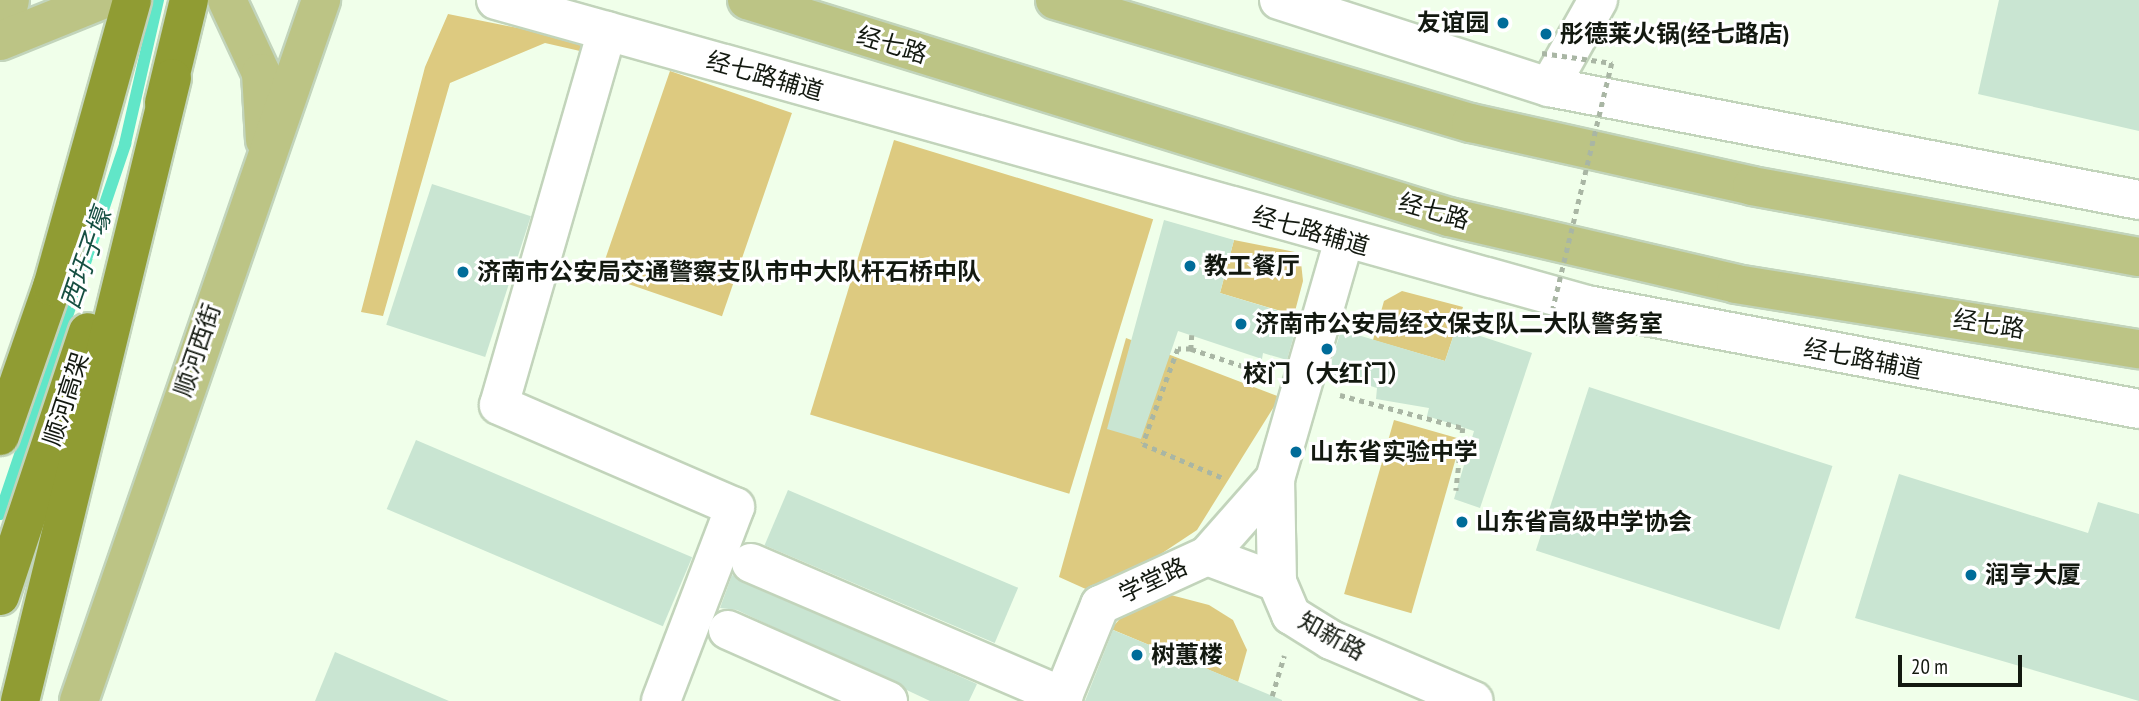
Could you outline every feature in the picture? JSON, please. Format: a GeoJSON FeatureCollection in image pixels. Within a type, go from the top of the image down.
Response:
{"type":"FeatureCollection","features":[{"type":"Feature","properties":{"kind":"highway","name":"顺河高架"},"geometry":{"type":"LineString","coordinates":[[0,596],[173,78],[189,0]]}},
{"type":"Feature","properties":{"kind":"highway","name":"顺河高架"},"geometry":{"type":"LineString","coordinates":[[0,436],[52,287],[110,1]]}},
{"type":"Feature","properties":{"kind":"highway"},"geometry":{"type":"LineString","coordinates":[[20,701],[173,78]]}},
{"type":"Feature","properties":{"kind":"main road"},"geometry":{"type":"LineString","coordinates":[[0,41],[10,0]]}},
{"type":"Feature","properties":{"kind":"main road","name":"顺河西街"},"geometry":{"type":"LineString","coordinates":[[79,701],[321,0]]}},
{"type":"Feature","properties":{"kind":"main road","name":"经七路"},"geometry":{"type":"LineString","coordinates":[[747,0],[1449,217],[1736,284],[2139,349]]}},
{"type":"Feature","properties":{"kind":"main road"},"geometry":{"type":"LineString","coordinates":[[1055,0],[1471,123],[1752,186],[2139,257]]}},
{"type":"Feature","properties":{"kind":"main road"},"geometry":{"type":"LineString","coordinates":[[0,41],[110,1]]}},
{"type":"Feature","properties":{"kind":"main road"},"geometry":{"type":"LineString","coordinates":[[231,6],[261,72],[266,160]]}},
{"type":"Feature","properties":{"kind":"street","name":"经七路辅道"},"geometry":{"type":"LineString","coordinates":[[496,0],[1344,240],[1587,304],[2139,409]]}},
{"type":"Feature","properties":{"kind":"street"},"geometry":{"type":"LineString","coordinates":[[1279,0],[1545,70],[2139,200]]}},
{"type":"Feature","properties":{"kind":"street"},"geometry":{"type":"LineString","coordinates":[[1545,70],[1598,0]]}},
{"type":"Feature","properties":{"kind":"street"},"geometry":{"type":"LineString","coordinates":[[607,31],[499,405],[735,507],[661,701]]}},
{"type":"Feature","properties":{"kind":"street","name":"学堂路"},"geometry":{"type":"LineString","coordinates":[[1062,699],[1100,605],[1207,556],[1269,486],[1306,385],[1344,240]]}},
{"type":"Feature","properties":{"kind":"street","name":"学堂路"},"geometry":{"type":"LineString","coordinates":[[1269,486],[1277,582]]}},
{"type":"Feature","properties":{"kind":"street"},"geometry":{"type":"LineString","coordinates":[[1207,556],[1277,582]]}},
{"type":"Feature","properties":{"kind":"street"},"geometry":{"type":"LineString","coordinates":[[751,563],[1062,699]]}},
{"type":"Feature","properties":{"kind":"street","name":"知新路"},"geometry":{"type":"LineString","coordinates":[[1277,582],[1291,615],[1331,640],[1474,701]]}},
{"type":"Feature","properties":{"kind":"street"},"geometry":{"type":"LineString","coordinates":[[729,630],[888,701]]}},
{"type":"Feature","properties":{"kind":"path"},"geometry":{"type":"LineString","coordinates":[[1545,70],[1612,63],[1553,308]]}},
{"type":"Feature","properties":{"kind":"path"},"geometry":{"type":"LineString","coordinates":[[1191,349],[1192,335]]}},
{"type":"Feature","properties":{"kind":"path"},"geometry":{"type":"LineString","coordinates":[[1269,486],[1143,444],[1178,349],[1191,349],[1306,385],[1463,428],[1456,491]]}},
{"type":"Feature","properties":{"kind":"path"},"geometry":{"type":"LineString","coordinates":[[1272,696],[1285,653]]}},
{"type":"Feature","properties":{"kind":"shaded area"},"geometry":{"type":"Polygon","coordinates":[[[448,14],[583,41],[580,51],[545,43],[450,83],[383,316],[361,312],[425,67],[448,14]]]}},
{"type":"Feature","properties":{"kind":"shaded area"},"geometry":{"type":"Polygon","coordinates":[[[670,71],[792,113],[722,316],[600,274],[670,71]]]}},
{"type":"Feature","properties":{"kind":"shaded area"},"geometry":{"type":"Polygon","coordinates":[[[894,140],[1153,219],[1069,494],[810,414],[894,140]]]}},
{"type":"Feature","properties":{"kind":"shaded area"},"geometry":{"type":"Polygon","coordinates":[[[1234,240],[1300,253],[1303,281],[1294,315],[1220,293],[1234,240]]]}},
{"type":"Feature","properties":{"kind":"shaded area"},"geometry":{"type":"Polygon","coordinates":[[[1402,291],[1463,307],[1445,361],[1373,340],[1384,301],[1402,291]]]}},
{"type":"Feature","properties":{"kind":"shaded area"},"geometry":{"type":"Polygon","coordinates":[[[1126,338],[1280,397],[1197,530],[1099,595],[1059,577],[1126,338]]]}},
{"type":"Feature","properties":{"kind":"shaded area"},"geometry":{"type":"Polygon","coordinates":[[[1394,420],[1461,439],[1411,613],[1344,594],[1394,420]]]}},
{"type":"Feature","properties":{"kind":"shaded area"},"geometry":{"type":"Polygon","coordinates":[[[1167,594],[1209,605],[1233,620],[1247,650],[1238,682],[1111,629],[1132,605],[1167,594]]]}},
{"type":"Feature","properties":{"kind":"building"},"geometry":{"type":"Polygon","coordinates":[[[1999,0],[2139,0],[2139,131],[1978,94],[1999,0]]]}},
{"type":"Feature","properties":{"kind":"building","name":"济南市公安局交通警察支队市中大队杆石桥中队"},"geometry":{"type":"Polygon","coordinates":[[[432,184],[531,216],[485,357],[386,325],[432,184]]]}},
{"type":"Feature","properties":{"kind":"building"},"geometry":{"type":"Polygon","coordinates":[[[1164,220],[1234,240],[1220,293],[1299,317],[1287,360],[1263,353],[1262,359],[1178,331],[1141,439],[1107,429],[1164,220]]]}},
{"type":"Feature","properties":{"kind":"building"},"geometry":{"type":"Polygon","coordinates":[[[1456,328],[1532,353],[1480,508],[1454,499],[1474,431],[1427,416],[1429,408],[1376,399],[1377,388],[1328,373],[1341,330],[1445,361],[1456,328]]]}},
{"type":"Feature","properties":{"kind":"building"},"geometry":{"type":"Polygon","coordinates":[[[1589,387],[1832,466],[1779,630],[1536,551],[1589,387]]]}},
{"type":"Feature","properties":{"kind":"building"},"geometry":{"type":"Polygon","coordinates":[[[416,440],[692,557],[663,626],[387,509],[416,440]]]}},
{"type":"Feature","properties":{"kind":"building","name":"润亨大厦"},"geometry":{"type":"Polygon","coordinates":[[[1899,474],[2088,533],[2098,502],[2139,514],[2139,701],[1855,618],[1899,474]]]}},
{"type":"Feature","properties":{"kind":"building"},"geometry":{"type":"Polygon","coordinates":[[[788,490],[1018,588],[995,643],[765,545],[788,490]]]}},
{"type":"Feature","properties":{"kind":"building"},"geometry":{"type":"Polygon","coordinates":[[[732,575],[977,684],[969,701],[930,701],[737,610],[720,608],[732,575]]]}},
{"type":"Feature","properties":{"kind":"building","name":"树蕙楼"},"geometry":{"type":"Polygon","coordinates":[[[1113,630],[1282,700],[1282,701],[1085,701],[1113,630]]]}},
{"type":"Feature","properties":{"kind":"building"},"geometry":{"type":"Polygon","coordinates":[[[335,652],[449,701],[315,701],[335,652]]]}},
{"type":"Feature","properties":{"kind":"waterway","name":"西圩子壕"},"geometry":{"type":"LineString","coordinates":[[0,514],[125,144],[158,0]]}},
{"type":"Feature","properties":{"kind":"place","name":"友谊园"},"geometry":{"type":"Point","coordinates":[1503,23]}},
{"type":"Feature","properties":{"kind":"place","name":"彤德莱火锅(经七路店)"},"geometry":{"type":"Point","coordinates":[1546,34]}},
{"type":"Feature","properties":{"kind":"place","name":"教工餐厅"},"geometry":{"type":"Point","coordinates":[1190,266]}},
{"type":"Feature","properties":{"kind":"place","name":"济南市公安局交通警察支队市中大队杆石桥中队"},"geometry":{"type":"Point","coordinates":[463,272]}},
{"type":"Feature","properties":{"kind":"place","name":"济南市公安局经文保支队二大队警务室"},"geometry":{"type":"Point","coordinates":[1241,324]}},
{"type":"Feature","properties":{"kind":"place","name":"校门（大红门）"},"geometry":{"type":"Point","coordinates":[1327,349]}},
{"type":"Feature","properties":{"kind":"place","name":"山东省实验中学"},"geometry":{"type":"Point","coordinates":[1296,452]}},
{"type":"Feature","properties":{"kind":"place","name":"山东省高级中学协会"},"geometry":{"type":"Point","coordinates":[1462,522]}},
{"type":"Feature","properties":{"kind":"place","name":"润亨大厦"},"geometry":{"type":"Point","coordinates":[1971,575]}},
{"type":"Feature","properties":{"kind":"place","name":"树蕙楼"},"geometry":{"type":"Point","coordinates":[1137,655]}}]}
